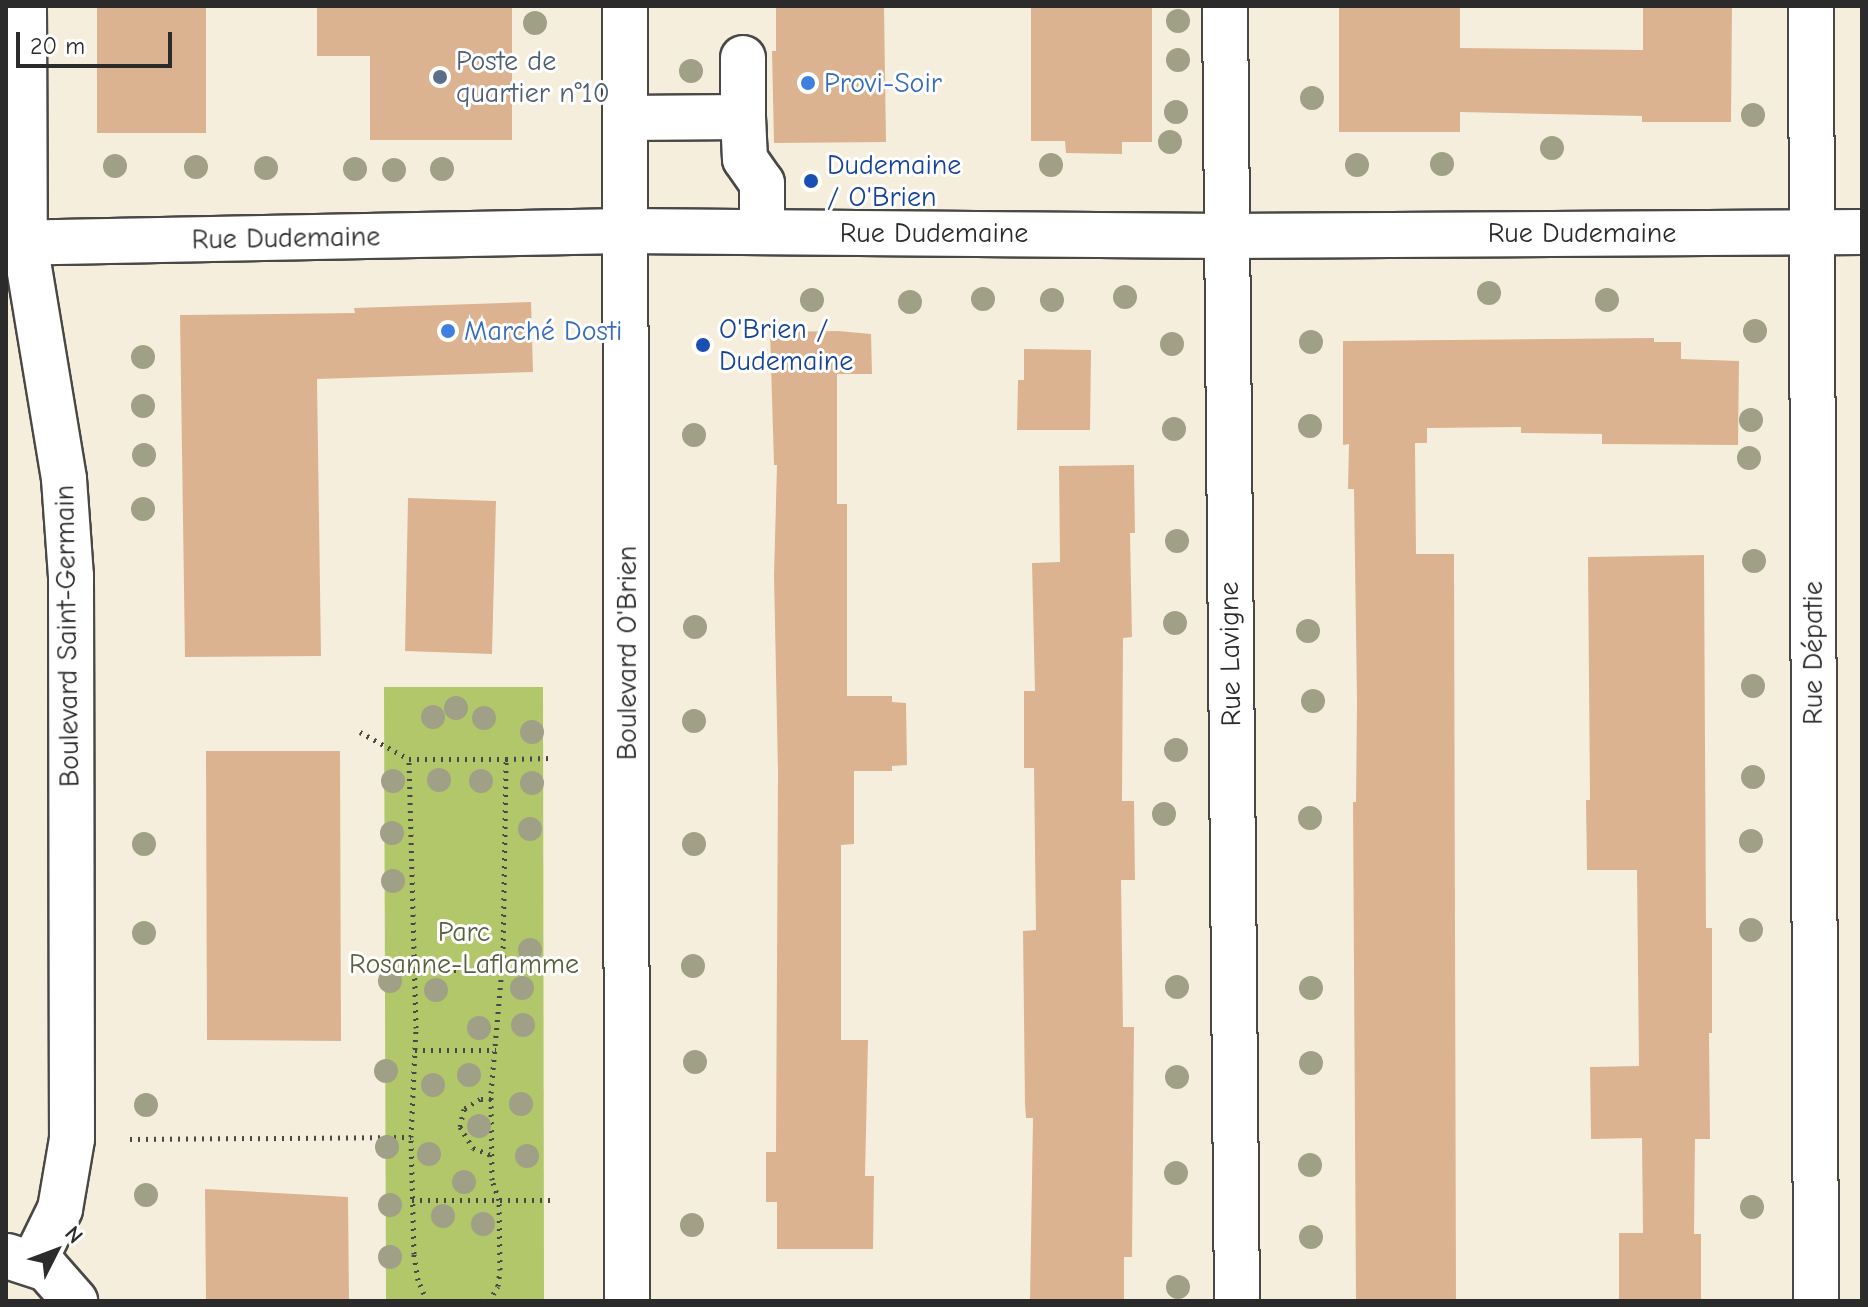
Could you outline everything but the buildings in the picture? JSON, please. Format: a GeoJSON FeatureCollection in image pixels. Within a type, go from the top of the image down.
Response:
{"type":"FeatureCollection","features":[{"type":"Feature","properties":{"kind":"street","name":"Boulevard Saint-Germain"},"geometry":{"type":"LineString","coordinates":[[24,6],[16,243],[64,479],[71,576],[72,1139],[60,1209],[20,1259],[58,1278],[75,1301]]}},
{"type":"Feature","properties":{"kind":"street","name":"Boulevard O'Brien"},"geometry":{"type":"LineString","coordinates":[[625,6],[627,1301]]}},
{"type":"Feature","properties":{"kind":"street","name":"Rue Lavigne"},"geometry":{"type":"LineString","coordinates":[[1225,6],[1237,1301]]}},
{"type":"Feature","properties":{"kind":"street","name":"Rue Dépatie"},"geometry":{"type":"LineString","coordinates":[[1811,6],[1816,1301]]}},
{"type":"Feature","properties":{"kind":"street"},"geometry":{"type":"LineString","coordinates":[[743,58],[745,159],[762,183],[762,232]]}},
{"type":"Feature","properties":{"kind":"street"},"geometry":{"type":"LineString","coordinates":[[625,118],[743,117]]}},
{"type":"Feature","properties":{"kind":"street","name":"Rue Dudemaine"},"geometry":{"type":"LineString","coordinates":[[16,243],[625,231],[1225,236],[1862,232]]}},
{"type":"Feature","properties":{"kind":"path"},"geometry":{"type":"LineString","coordinates":[[360,732],[409,759],[551,758]]}},
{"type":"Feature","properties":{"kind":"path"},"geometry":{"type":"LineString","coordinates":[[409,759],[415,1050],[412,1200],[414,1254],[418,1280],[427,1301]]}},
{"type":"Feature","properties":{"kind":"path"},"geometry":{"type":"LineString","coordinates":[[489,1301],[498,1286],[500,1270],[499,1200],[492,1180],[491,1099],[502,971],[501,873],[506,759]]}},
{"type":"Feature","properties":{"kind":"path"},"geometry":{"type":"LineString","coordinates":[[414,969],[502,971]]}},
{"type":"Feature","properties":{"kind":"path"},"geometry":{"type":"LineString","coordinates":[[415,1050],[496,1050]]}},
{"type":"Feature","properties":{"kind":"path"},"geometry":{"type":"LineString","coordinates":[[491,1099],[480,1099],[464,1109],[460,1127],[473,1148],[491,1155]]}},
{"type":"Feature","properties":{"kind":"path"},"geometry":{"type":"LineString","coordinates":[[130,1139],[411,1137]]}},
{"type":"Feature","properties":{"kind":"path"},"geometry":{"type":"LineString","coordinates":[[412,1200],[552,1200]]}},
{"type":"Feature","properties":{"kind":"green space","name":"Parc Rosanne-Laflamme"},"geometry":{"type":"Polygon","coordinates":[[[384,687],[543,687],[544,1301],[386,1301],[384,687]]]}},
{"type":"Feature","properties":{"kind":"place","name":"Poste de quartier n°10"},"geometry":{"type":"Point","coordinates":[440,77]}},
{"type":"Feature","properties":{"kind":"place","name":"Provi-Soir"},"geometry":{"type":"Point","coordinates":[808,83]}},
{"type":"Feature","properties":{"kind":"place","name":"Dudemaine / O'Brien"},"geometry":{"type":"Point","coordinates":[811,181]}},
{"type":"Feature","properties":{"kind":"place","name":"Marché Dosti"},"geometry":{"type":"Point","coordinates":[448,331]}},
{"type":"Feature","properties":{"kind":"place","name":"O'Brien / Dudemaine"},"geometry":{"type":"Point","coordinates":[703,345]}}]}
